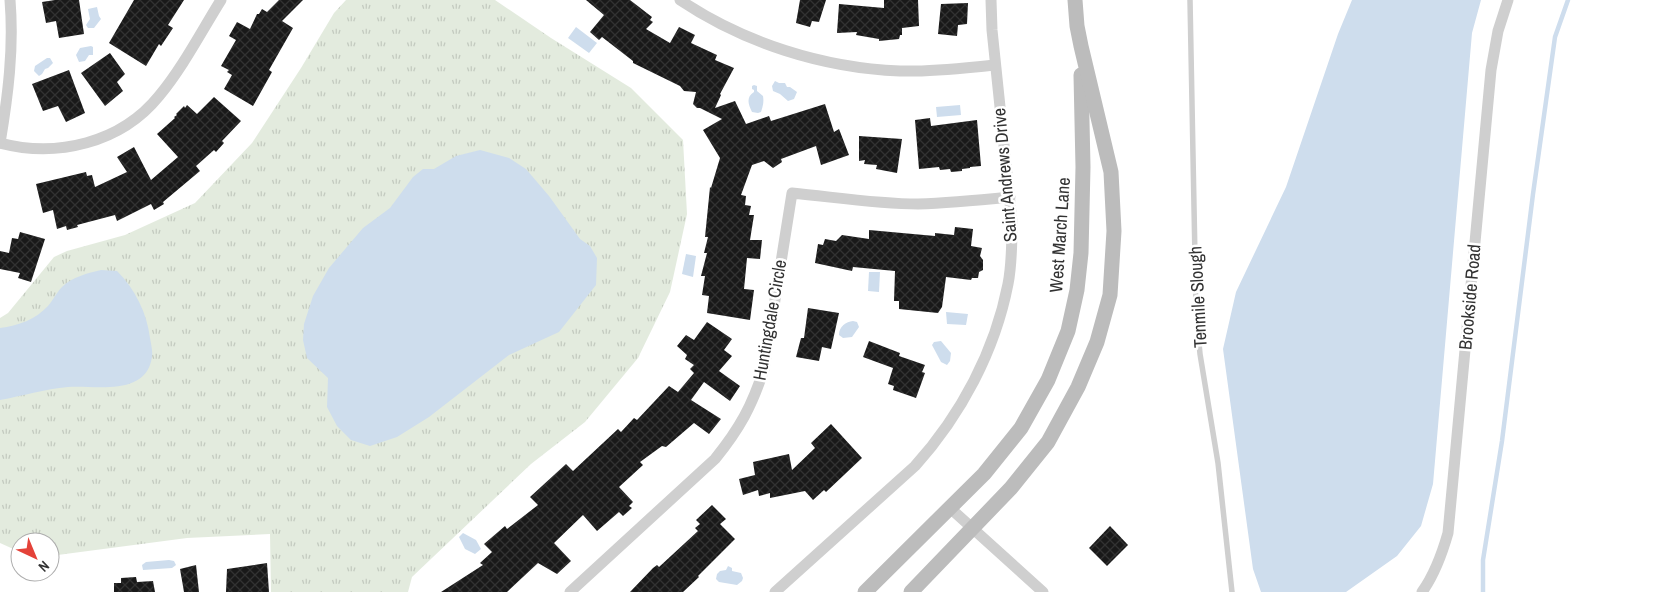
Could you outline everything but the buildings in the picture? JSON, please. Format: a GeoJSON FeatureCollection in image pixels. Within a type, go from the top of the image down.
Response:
{"type":"FeatureCollection","features":[{"type":"Feature","properties":{"kind":"street"},"geometry":{"type":"LineString","coordinates":[[10,0],[11,56],[7,102],[0,143],[14,147],[36,149],[57,149],[102,138],[122,128],[139,115],[172,79],[221,0]]}},
{"type":"Feature","properties":{"kind":"street"},"geometry":{"type":"LineString","coordinates":[[680,0],[721,24],[754,39],[821,60],[899,71],[939,71],[995,65]]}},
{"type":"Feature","properties":{"kind":"street","name":"Saint Andrews Drive"},"geometry":{"type":"LineString","coordinates":[[775,592],[916,466],[936,443],[955,415],[989,347],[1000,318],[1012,254],[1012,222],[995,65],[991,0]]}},
{"type":"Feature","properties":{"kind":"street","name":"West March Lane"},"geometry":{"type":"LineString","coordinates":[[911,592],[1011,488],[1048,442],[1078,387],[1097,342],[1110,295],[1114,231],[1110,172],[1081,46],[1075,0]]}},
{"type":"Feature","properties":{"kind":"street","name":"Brookside Road"},"geometry":{"type":"LineString","coordinates":[[1422,592],[1442,557],[1448,533],[1491,70],[1498,31],[1508,0]]}},
{"type":"Feature","properties":{"kind":"street","name":"West March Lane"},"geometry":{"type":"LineString","coordinates":[[865,592],[984,474],[1021,428],[1048,380],[1068,331],[1077,290],[1081,253],[1083,167],[1081,46]]}},
{"type":"Feature","properties":{"kind":"street","name":"Huntingdale Circle"},"geometry":{"type":"LineString","coordinates":[[570,592],[715,458],[734,436],[746,416],[764,369],[792,192],[875,202],[917,204],[1010,197]]}},
{"type":"Feature","properties":{"kind":"street"},"geometry":{"type":"LineString","coordinates":[[950,508],[1043,592]]}},
{"type":"Feature","properties":{"kind":"lane","name":"Tenmile Slough"},"geometry":{"type":"LineString","coordinates":[[1190,0],[1196,310],[1200,354],[1218,463],[1232,592]]}},
{"type":"Feature","properties":{"kind":"green space"},"geometry":{"type":"Polygon","coordinates":[[[346,0],[495,0],[631,88],[683,140],[687,214],[670,292],[638,358],[585,422],[531,464],[412,577],[408,592],[271,592],[270,534],[187,538],[60,555],[60,532],[10,532],[10,548],[0,543],[0,318],[8,313],[54,257],[67,251],[125,235],[195,203],[252,143],[334,13],[346,0]]]}},
{"type":"Feature","properties":{"kind":"water"},"geometry":{"type":"Polygon","coordinates":[[[1352,0],[1481,0],[1472,33],[1433,484],[1421,526],[1397,556],[1346,592],[1261,592],[1253,569],[1223,349],[1236,292],[1286,187],[1338,34],[1352,0]]]}},
{"type":"Feature","properties":{"kind":"water"},"geometry":{"type":"Polygon","coordinates":[[[97,7],[101,19],[94,28],[88,28],[86,25],[90,19],[88,9],[97,7]]]}},
{"type":"Feature","properties":{"kind":"water"},"geometry":{"type":"Polygon","coordinates":[[[576,27],[597,43],[589,53],[568,38],[576,27]]]}},
{"type":"Feature","properties":{"kind":"water"},"geometry":{"type":"Polygon","coordinates":[[[93,47],[93,55],[89,55],[85,61],[79,62],[76,55],[80,48],[93,47]]]}},
{"type":"Feature","properties":{"kind":"water"},"geometry":{"type":"Polygon","coordinates":[[[50,58],[53,63],[39,76],[34,71],[35,66],[50,58]]]}},
{"type":"Feature","properties":{"kind":"water"},"geometry":{"type":"Polygon","coordinates":[[[775,81],[785,83],[787,87],[797,92],[794,99],[788,101],[773,91],[772,86],[775,81]]]}},
{"type":"Feature","properties":{"kind":"water"},"geometry":{"type":"Polygon","coordinates":[[[752,86],[757,86],[757,91],[763,96],[761,112],[758,113],[752,112],[749,103],[749,98],[754,92],[752,86]]]}},
{"type":"Feature","properties":{"kind":"water"},"geometry":{"type":"Polygon","coordinates":[[[960,105],[961,115],[937,117],[936,107],[960,105]]]}},
{"type":"Feature","properties":{"kind":"water"},"geometry":{"type":"Polygon","coordinates":[[[480,150],[509,158],[526,169],[549,196],[580,239],[590,246],[597,258],[596,285],[559,332],[509,355],[429,417],[397,437],[370,446],[351,440],[337,426],[327,407],[328,378],[307,358],[303,340],[304,324],[313,296],[329,268],[363,228],[390,208],[413,177],[423,169],[434,169],[456,156],[480,150]]]}},
{"type":"Feature","properties":{"kind":"water"},"geometry":{"type":"Polygon","coordinates":[[[686,254],[696,256],[693,277],[682,274],[686,254]]]}},
{"type":"Feature","properties":{"kind":"water"},"geometry":{"type":"Polygon","coordinates":[[[101,270],[117,271],[139,302],[146,320],[152,350],[148,370],[130,384],[105,387],[59,388],[0,400],[0,328],[20,324],[32,318],[43,311],[60,289],[70,281],[101,270]]]}},
{"type":"Feature","properties":{"kind":"water"},"geometry":{"type":"Polygon","coordinates":[[[869,272],[880,272],[879,292],[868,291],[869,272]]]}},
{"type":"Feature","properties":{"kind":"water"},"geometry":{"type":"Polygon","coordinates":[[[946,312],[968,314],[966,325],[947,324],[946,312]]]}},
{"type":"Feature","properties":{"kind":"water"},"geometry":{"type":"Polygon","coordinates":[[[853,321],[857,322],[859,327],[852,337],[843,338],[839,335],[843,325],[853,321]]]}},
{"type":"Feature","properties":{"kind":"water"},"geometry":{"type":"Polygon","coordinates":[[[941,341],[951,353],[950,361],[947,365],[941,362],[932,345],[934,342],[941,341]]]}},
{"type":"Feature","properties":{"kind":"water"},"geometry":{"type":"Polygon","coordinates":[[[463,533],[476,540],[481,549],[475,554],[465,549],[459,537],[463,533]]]}},
{"type":"Feature","properties":{"kind":"water"},"geometry":{"type":"Polygon","coordinates":[[[174,561],[176,565],[172,568],[143,570],[142,565],[146,562],[174,561]]]}},
{"type":"Feature","properties":{"kind":"water"},"geometry":{"type":"Polygon","coordinates":[[[728,566],[732,568],[732,571],[741,573],[742,581],[737,585],[719,582],[716,579],[717,574],[720,571],[726,570],[728,566]]]}},
{"type":"Feature","properties":{"kind":"waterway"},"geometry":{"type":"LineString","coordinates":[[1483,592],[1483,560],[1502,441],[1555,37],[1568,0]]}}]}
